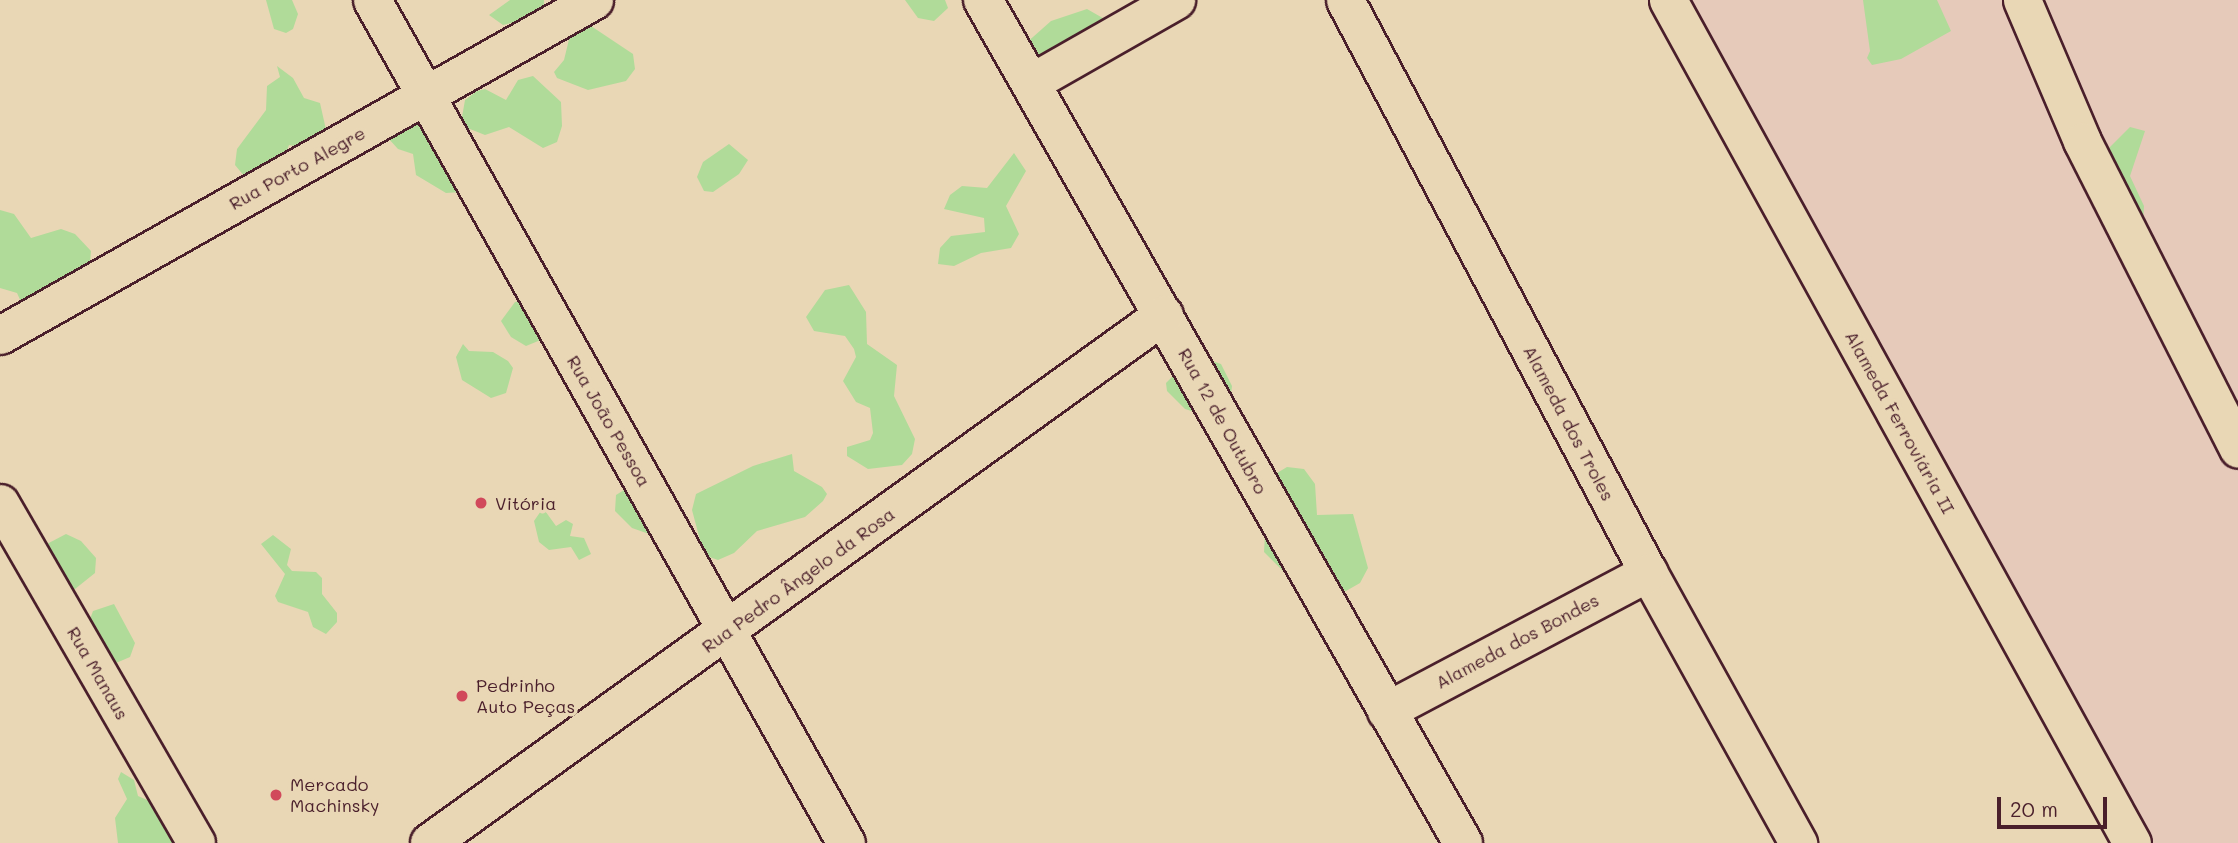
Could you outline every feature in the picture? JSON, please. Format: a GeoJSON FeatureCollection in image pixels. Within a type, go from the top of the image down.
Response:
{"type":"FeatureCollection","features":[{"type":"Feature","properties":{"kind":"main road","name":"Rua 12 de Outubro"},"geometry":{"type":"LineString","coordinates":[[983,0],[1463,843]]}},
{"type":"Feature","properties":{"kind":"main road","name":"Rua Pedro Ângelo da Rosa"},"geometry":{"type":"LineString","coordinates":[[430,843],[1164,315]]}},
{"type":"Feature","properties":{"kind":"street","name":"Rua João Pessoa"},"geometry":{"type":"LineString","coordinates":[[372,0],[846,843]]}},
{"type":"Feature","properties":{"kind":"street","name":"Rua Porto Alegre"},"geometry":{"type":"LineString","coordinates":[[0,335],[594,0]]}},
{"type":"Feature","properties":{"kind":"street"},"geometry":{"type":"LineString","coordinates":[[1032,82],[1176,0]]}},
{"type":"Feature","properties":{"kind":"street","name":"Alameda dos Troles"},"geometry":{"type":"LineString","coordinates":[[1345,0],[1648,572],[1798,843]]}},
{"type":"Feature","properties":{"kind":"street","name":"Alameda Ferroviária II"},"geometry":{"type":"LineString","coordinates":[[1668,0],[2132,843]]}},
{"type":"Feature","properties":{"kind":"street"},"geometry":{"type":"LineString","coordinates":[[2022,0],[2082,141],[2238,449]]}},
{"type":"Feature","properties":{"kind":"street","name":"Rua Manaus"},"geometry":{"type":"LineString","coordinates":[[0,503],[196,843]]}},
{"type":"Feature","properties":{"kind":"street","name":"Alameda dos Bondes"},"geometry":{"type":"LineString","coordinates":[[1386,711],[1648,572]]}},
{"type":"Feature","properties":{"kind":"shaded area"},"geometry":{"type":"Polygon","coordinates":[[[1647,0],[2238,0],[2238,843],[2109,843],[1647,0]]]}},
{"type":"Feature","properties":{"kind":"green space"},"geometry":{"type":"Polygon","coordinates":[[[266,0],[292,0],[298,14],[293,29],[286,33],[274,29],[266,0]]]}},
{"type":"Feature","properties":{"kind":"green space"},"geometry":{"type":"Polygon","coordinates":[[[510,0],[544,0],[543,18],[532,27],[518,21],[503,25],[489,15],[510,0]]]}},
{"type":"Feature","properties":{"kind":"green space"},"geometry":{"type":"Polygon","coordinates":[[[905,0],[945,0],[948,8],[934,21],[918,18],[905,0]]]}},
{"type":"Feature","properties":{"kind":"green space"},"geometry":{"type":"Polygon","coordinates":[[[1863,0],[1937,0],[1951,31],[1901,59],[1872,65],[1867,58],[1870,51],[1863,0]]]}},
{"type":"Feature","properties":{"kind":"green space"},"geometry":{"type":"Polygon","coordinates":[[[1087,9],[1108,21],[1038,59],[1027,42],[1051,21],[1087,9]]]}},
{"type":"Feature","properties":{"kind":"green space"},"geometry":{"type":"Polygon","coordinates":[[[585,22],[633,54],[635,69],[626,81],[588,90],[557,78],[554,72],[564,60],[572,27],[585,22]]]}},
{"type":"Feature","properties":{"kind":"green space"},"geometry":{"type":"Polygon","coordinates":[[[277,66],[293,78],[304,98],[320,103],[327,134],[313,149],[289,145],[281,167],[245,177],[235,165],[237,149],[266,110],[267,86],[280,77],[277,66]]]}},
{"type":"Feature","properties":{"kind":"green space"},"geometry":{"type":"Polygon","coordinates":[[[533,76],[561,102],[562,126],[557,142],[543,148],[509,127],[485,135],[470,129],[464,133],[461,192],[446,193],[416,175],[413,154],[398,149],[388,138],[387,130],[450,105],[462,117],[465,100],[477,91],[485,89],[506,100],[518,80],[533,76]]]}},
{"type":"Feature","properties":{"kind":"green space"},"geometry":{"type":"Polygon","coordinates":[[[2130,127],[2145,131],[2130,176],[2144,206],[2143,223],[2107,150],[2130,127]]]}},
{"type":"Feature","properties":{"kind":"green space"},"geometry":{"type":"Polygon","coordinates":[[[729,144],[748,160],[739,174],[713,192],[704,191],[697,177],[703,162],[729,144]]]}},
{"type":"Feature","properties":{"kind":"green space"},"geometry":{"type":"Polygon","coordinates":[[[1014,153],[1026,171],[1006,206],[1019,234],[1011,248],[981,253],[954,266],[938,264],[940,248],[951,236],[985,232],[984,218],[944,209],[950,195],[962,186],[987,188],[1014,153]]]}},
{"type":"Feature","properties":{"kind":"green space"},"geometry":{"type":"Polygon","coordinates":[[[0,210],[14,214],[31,238],[61,229],[75,234],[91,251],[89,274],[27,315],[17,293],[0,288],[0,210]]]}},
{"type":"Feature","properties":{"kind":"green space"},"geometry":{"type":"Polygon","coordinates":[[[849,285],[866,312],[867,344],[897,365],[894,396],[915,439],[912,454],[902,465],[868,469],[847,456],[847,447],[870,440],[873,433],[870,408],[856,402],[843,381],[856,357],[854,349],[845,336],[814,331],[806,317],[825,290],[849,285]]]}},
{"type":"Feature","properties":{"kind":"green space"},"geometry":{"type":"Polygon","coordinates":[[[524,301],[548,337],[526,346],[511,337],[501,321],[515,302],[524,301]]]}},
{"type":"Feature","properties":{"kind":"green space"},"geometry":{"type":"Polygon","coordinates":[[[463,344],[469,351],[493,352],[508,361],[513,368],[506,393],[491,398],[462,380],[456,357],[463,344]]]}},
{"type":"Feature","properties":{"kind":"green space"},"geometry":{"type":"Polygon","coordinates":[[[1206,359],[1221,364],[1232,386],[1230,402],[1201,414],[1185,409],[1167,391],[1166,383],[1184,365],[1206,359]]]}},
{"type":"Feature","properties":{"kind":"green space"},"geometry":{"type":"Polygon","coordinates":[[[792,454],[794,471],[822,487],[827,494],[823,501],[805,517],[757,531],[734,553],[718,560],[704,555],[692,510],[696,494],[753,466],[792,454]]]}},
{"type":"Feature","properties":{"kind":"green space"},"geometry":{"type":"Polygon","coordinates":[[[1287,467],[1304,469],[1315,484],[1317,515],[1353,514],[1368,568],[1360,583],[1346,591],[1296,584],[1264,552],[1266,517],[1257,485],[1287,467]]]}},
{"type":"Feature","properties":{"kind":"green space"},"geometry":{"type":"Polygon","coordinates":[[[637,482],[655,536],[632,528],[615,511],[616,495],[637,482]]]}},
{"type":"Feature","properties":{"kind":"green space"},"geometry":{"type":"Polygon","coordinates":[[[543,508],[556,526],[566,520],[573,524],[570,536],[584,538],[591,554],[579,560],[571,547],[549,550],[539,542],[534,521],[543,508]]]}},
{"type":"Feature","properties":{"kind":"green space"},"geometry":{"type":"Polygon","coordinates":[[[66,534],[81,541],[96,558],[95,573],[75,589],[60,587],[45,545],[66,534]]]}},
{"type":"Feature","properties":{"kind":"green space"},"geometry":{"type":"Polygon","coordinates":[[[273,535],[291,549],[287,565],[292,571],[316,572],[322,578],[322,594],[337,613],[337,622],[326,634],[313,627],[308,612],[278,602],[275,596],[285,574],[261,544],[273,535]]]}},
{"type":"Feature","properties":{"kind":"green space"},"geometry":{"type":"Polygon","coordinates":[[[114,604],[135,643],[130,657],[116,663],[101,660],[88,625],[93,611],[114,604]]]}},
{"type":"Feature","properties":{"kind":"green space"},"geometry":{"type":"Polygon","coordinates":[[[121,772],[134,780],[138,796],[154,803],[178,836],[175,843],[118,843],[115,818],[127,799],[118,779],[121,772]]]}},
{"type":"Feature","properties":{"kind":"place","name":"Vitória"},"geometry":{"type":"Point","coordinates":[481,503]}},
{"type":"Feature","properties":{"kind":"place","name":"Pedrinho Auto Peças"},"geometry":{"type":"Point","coordinates":[462,696]}},
{"type":"Feature","properties":{"kind":"place","name":"Mercado Machinsky"},"geometry":{"type":"Point","coordinates":[276,795]}}]}
